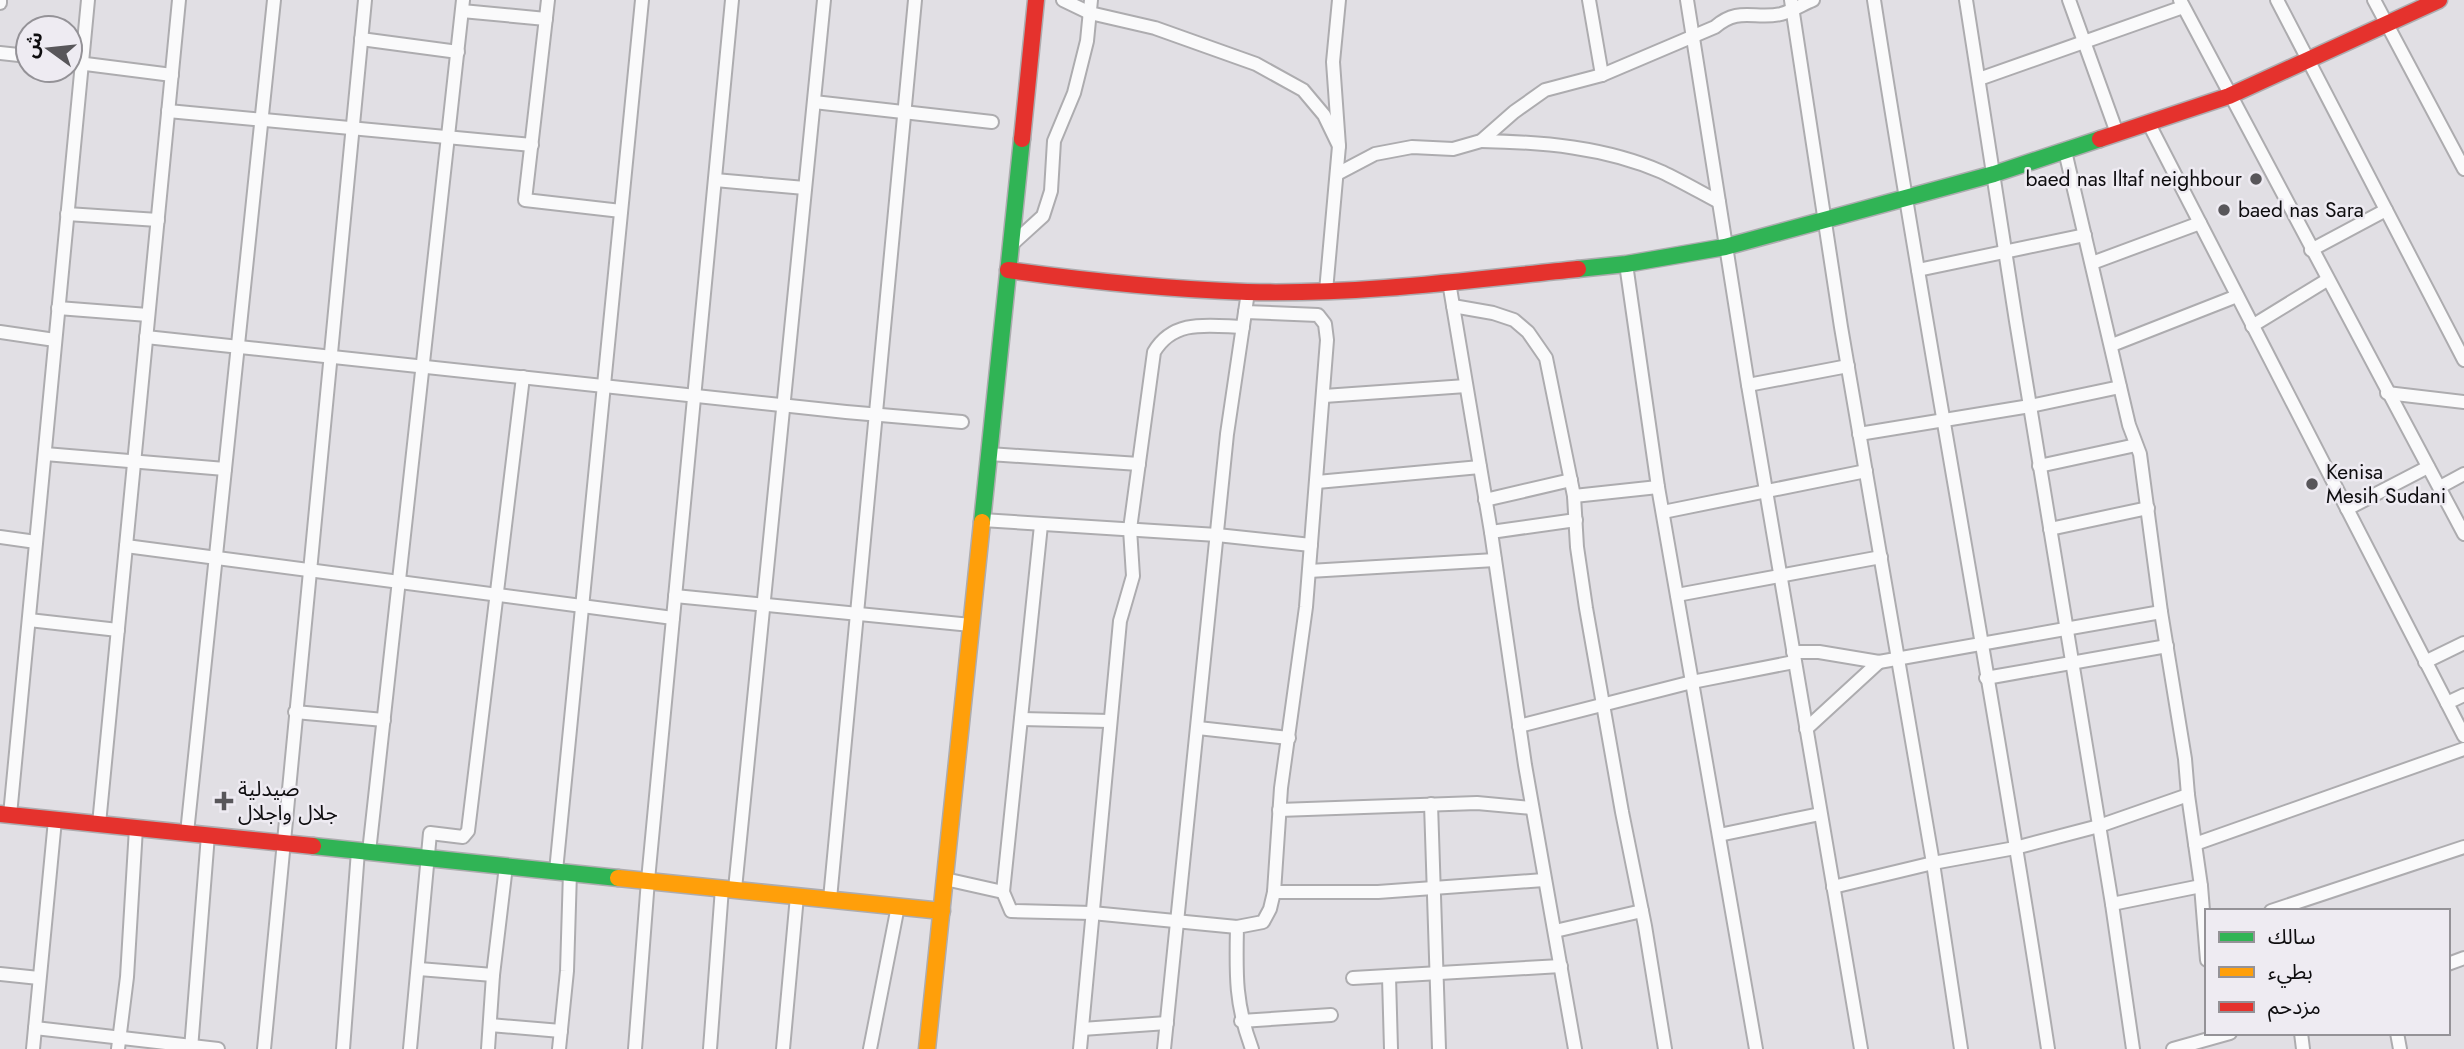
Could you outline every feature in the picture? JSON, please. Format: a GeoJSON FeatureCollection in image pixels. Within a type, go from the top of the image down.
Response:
{"type":"FeatureCollection","features":[{"type":"Feature","properties":{"kind":"street"},"geometry":{"type":"LineString","coordinates":[[84,21],[88,0]]}},
{"type":"Feature","properties":{"kind":"street"},"geometry":{"type":"LineString","coordinates":[[99,824],[179,0]]}},
{"type":"Feature","properties":{"kind":"street"},"geometry":{"type":"LineString","coordinates":[[187,833],[274,0]]}},
{"type":"Feature","properties":{"kind":"street"},"geometry":{"type":"LineString","coordinates":[[264,1049],[365,0]]}},
{"type":"Feature","properties":{"kind":"street"},"geometry":{"type":"LineString","coordinates":[[548,0],[525,200],[621,211]]}},
{"type":"Feature","properties":{"kind":"street"},"geometry":{"type":"LineString","coordinates":[[559,1049],[567,971],[563,872],[582,607],[642,0]]}},
{"type":"Feature","properties":{"kind":"street"},"geometry":{"type":"LineString","coordinates":[[635,1049],[648,880],[732,0]]}},
{"type":"Feature","properties":{"kind":"street"},"geometry":{"type":"LineString","coordinates":[[710,1049],[763,604],[824,0]]}},
{"type":"Feature","properties":{"kind":"street"},"geometry":{"type":"LineString","coordinates":[[830,899],[915,0]]}},
{"type":"Feature","properties":{"kind":"street"},"geometry":{"type":"LineString","coordinates":[[927,1049],[1036,0]]}},
{"type":"Feature","properties":{"kind":"street"},"geometry":{"type":"LineString","coordinates":[[1063,0],[1155,27],[1256,64],[1303,90],[1324,115],[1339,146]]}},
{"type":"Feature","properties":{"kind":"street"},"geometry":{"type":"LineString","coordinates":[[1326,291],[1339,146],[1333,62],[1339,0]]}},
{"type":"Feature","properties":{"kind":"street"},"geometry":{"type":"LineString","coordinates":[[1589,0],[1602,75]]}},
{"type":"Feature","properties":{"kind":"street"},"geometry":{"type":"LineString","coordinates":[[1687,0],[1765,490],[1861,1049]]}},
{"type":"Feature","properties":{"kind":"street"},"geometry":{"type":"LineString","coordinates":[[1481,141],[1514,112],[1545,90],[1602,75],[1715,27],[1726,17],[1749,13],[1780,14],[1792,4],[1813,0]]}},
{"type":"Feature","properties":{"kind":"street"},"geometry":{"type":"LineString","coordinates":[[1874,0],[2048,1049]]}},
{"type":"Feature","properties":{"kind":"street"},"geometry":{"type":"LineString","coordinates":[[1966,0],[2133,1049]]}},
{"type":"Feature","properties":{"kind":"street"},"geometry":{"type":"LineString","coordinates":[[2069,0],[2117,133]]}},
{"type":"Feature","properties":{"kind":"street"},"geometry":{"type":"LineString","coordinates":[[2277,0],[2464,360]]}},
{"type":"Feature","properties":{"kind":"street"},"geometry":{"type":"LineString","coordinates":[[2374,0],[2464,169]]}},
{"type":"Feature","properties":{"kind":"street"},"geometry":{"type":"LineString","coordinates":[[1008,270],[1087,281],[1248,292],[1326,291],[1450,282],[1626,264],[1725,247],[1994,174],[2229,96],[2439,0]]}},
{"type":"Feature","properties":{"kind":"street"},"geometry":{"type":"LineString","coordinates":[[1979,79],[2084,42],[2181,3],[2464,534]]}},
{"type":"Feature","properties":{"kind":"street"},"geometry":{"type":"LineString","coordinates":[[1792,4],[1848,366],[1899,657],[1961,1049]]}},
{"type":"Feature","properties":{"kind":"street"},"geometry":{"type":"LineString","coordinates":[[343,1049],[364,851],[384,720],[463,6],[546,19]]}},
{"type":"Feature","properties":{"kind":"street"},"geometry":{"type":"LineString","coordinates":[[1010,246],[1043,216],[1051,191],[1054,141],[1074,93],[1087,41],[1090,7]]}},
{"type":"Feature","properties":{"kind":"street"},"geometry":{"type":"LineString","coordinates":[[361,39],[457,52]]}},
{"type":"Feature","properties":{"kind":"street"},"geometry":{"type":"LineString","coordinates":[[84,64],[172,75]]}},
{"type":"Feature","properties":{"kind":"street"},"geometry":{"type":"LineString","coordinates":[[75,84],[67,214],[45,454],[29,620],[5,815],[942,911]]}},
{"type":"Feature","properties":{"kind":"street"},"geometry":{"type":"LineString","coordinates":[[814,102],[992,122]]}},
{"type":"Feature","properties":{"kind":"street"},"geometry":{"type":"LineString","coordinates":[[169,111],[532,145]]}},
{"type":"Feature","properties":{"kind":"street"},"geometry":{"type":"LineString","coordinates":[[2148,122],[2464,736]]}},
{"type":"Feature","properties":{"kind":"street"},"geometry":{"type":"LineString","coordinates":[[1337,174],[1375,154],[1412,147],[1454,149],[1481,141],[1566,147],[1618,156],[1662,172],[1719,202]]}},
{"type":"Feature","properties":{"kind":"street"},"geometry":{"type":"LineString","coordinates":[[2065,151],[2129,425],[2140,454],[2161,612],[2185,758],[2205,933]]}},
{"type":"Feature","properties":{"kind":"street"},"geometry":{"type":"LineString","coordinates":[[715,180],[805,188]]}},
{"type":"Feature","properties":{"kind":"street"},"geometry":{"type":"LineString","coordinates":[[2311,250],[2386,210]]}},
{"type":"Feature","properties":{"kind":"street"},"geometry":{"type":"LineString","coordinates":[[67,214],[158,220]]}},
{"type":"Feature","properties":{"kind":"street"},"geometry":{"type":"LineString","coordinates":[[2092,263],[2200,223]]}},
{"type":"Feature","properties":{"kind":"street"},"geometry":{"type":"LineString","coordinates":[[1918,270],[2085,234]]}},
{"type":"Feature","properties":{"kind":"street"},"geometry":{"type":"LineString","coordinates":[[1626,264],[1662,512],[1756,1049]]}},
{"type":"Feature","properties":{"kind":"street"},"geometry":{"type":"LineString","coordinates":[[2252,326],[2327,280]]}},
{"type":"Feature","properties":{"kind":"street"},"geometry":{"type":"LineString","coordinates":[[1450,282],[1532,808],[1575,1049]]}},
{"type":"Feature","properties":{"kind":"street"},"geometry":{"type":"LineString","coordinates":[[1164,1049],[1227,434],[1248,292]]}},
{"type":"Feature","properties":{"kind":"street"},"geometry":{"type":"LineString","coordinates":[[2112,345],[2237,296]]}},
{"type":"Feature","properties":{"kind":"street"},"geometry":{"type":"LineString","coordinates":[[1453,306],[1493,313],[1514,320],[1539,345],[1546,358],[1574,496],[1583,583],[1664,1049]]}},
{"type":"Feature","properties":{"kind":"street"},"geometry":{"type":"LineString","coordinates":[[58,307],[148,315]]}},
{"type":"Feature","properties":{"kind":"street"},"geometry":{"type":"LineString","coordinates":[[1041,525],[1003,891],[1011,911],[1091,913],[1237,926],[1263,922],[1274,892],[1279,810],[1309,571],[1327,340],[1325,324],[1321,317],[1314,314],[1245,312]]}},
{"type":"Feature","properties":{"kind":"street"},"geometry":{"type":"LineString","coordinates":[[1080,1049],[1120,621],[1133,576],[1130,529],[1154,352],[1158,345],[1177,329],[1190,325],[1243,327]]}},
{"type":"Feature","properties":{"kind":"street"},"geometry":{"type":"LineString","coordinates":[[0,332],[55,340]]}},
{"type":"Feature","properties":{"kind":"street"},"geometry":{"type":"LineString","coordinates":[[146,337],[962,422]]}},
{"type":"Feature","properties":{"kind":"street"},"geometry":{"type":"LineString","coordinates":[[1748,385],[1848,366]]}},
{"type":"Feature","properties":{"kind":"street"},"geometry":{"type":"LineString","coordinates":[[410,1049],[430,833],[463,836],[468,831],[523,377]]}},
{"type":"Feature","properties":{"kind":"street"},"geometry":{"type":"LineString","coordinates":[[1324,396],[1466,386]]}},
{"type":"Feature","properties":{"kind":"street"},"geometry":{"type":"LineString","coordinates":[[1859,434],[1944,422],[2120,387]]}},
{"type":"Feature","properties":{"kind":"street"},"geometry":{"type":"LineString","coordinates":[[2387,393],[2464,402]]}},
{"type":"Feature","properties":{"kind":"street"},"geometry":{"type":"LineString","coordinates":[[2039,466],[2136,444]]}},
{"type":"Feature","properties":{"kind":"street"},"geometry":{"type":"LineString","coordinates":[[45,454],[225,469]]}},
{"type":"Feature","properties":{"kind":"street"},"geometry":{"type":"LineString","coordinates":[[989,454],[1139,464]]}},
{"type":"Feature","properties":{"kind":"street"},"geometry":{"type":"LineString","coordinates":[[1317,482],[1480,467]]}},
{"type":"Feature","properties":{"kind":"street"},"geometry":{"type":"LineString","coordinates":[[2347,509],[2428,467]]}},
{"type":"Feature","properties":{"kind":"street"},"geometry":{"type":"LineString","coordinates":[[1662,512],[1866,471]]}},
{"type":"Feature","properties":{"kind":"street"},"geometry":{"type":"LineString","coordinates":[[2440,487],[2464,474]]}},
{"type":"Feature","properties":{"kind":"street"},"geometry":{"type":"LineString","coordinates":[[1486,500],[1571,480]]}},
{"type":"Feature","properties":{"kind":"street"},"geometry":{"type":"LineString","coordinates":[[1574,496],[1658,487]]}},
{"type":"Feature","properties":{"kind":"street"},"geometry":{"type":"LineString","coordinates":[[2050,529],[2148,509]]}},
{"type":"Feature","properties":{"kind":"street"},"geometry":{"type":"LineString","coordinates":[[982,520],[1217,535],[1311,545]]}},
{"type":"Feature","properties":{"kind":"street"},"geometry":{"type":"LineString","coordinates":[[1491,532],[1576,520]]}},
{"type":"Feature","properties":{"kind":"street"},"geometry":{"type":"LineString","coordinates":[[0,537],[36,542]]}},
{"type":"Feature","properties":{"kind":"street"},"geometry":{"type":"LineString","coordinates":[[126,546],[673,618]]}},
{"type":"Feature","properties":{"kind":"street"},"geometry":{"type":"LineString","coordinates":[[1677,595],[1881,557]]}},
{"type":"Feature","properties":{"kind":"street"},"geometry":{"type":"LineString","coordinates":[[1309,571],[1495,561]]}},
{"type":"Feature","properties":{"kind":"street"},"geometry":{"type":"LineString","coordinates":[[675,596],[971,625]]}},
{"type":"Feature","properties":{"kind":"street"},"geometry":{"type":"LineString","coordinates":[[1519,726],[1819,652],[1879,662],[2161,612]]}},
{"type":"Feature","properties":{"kind":"street"},"geometry":{"type":"LineString","coordinates":[[29,620],[118,630]]}},
{"type":"Feature","properties":{"kind":"street"},"geometry":{"type":"LineString","coordinates":[[2426,662],[2464,643]]}},
{"type":"Feature","properties":{"kind":"street"},"geometry":{"type":"LineString","coordinates":[[1986,678],[2167,646]]}},
{"type":"Feature","properties":{"kind":"street"},"geometry":{"type":"LineString","coordinates":[[1806,729],[1879,662]]}},
{"type":"Feature","properties":{"kind":"street"},"geometry":{"type":"LineString","coordinates":[[2447,703],[2464,695]]}},
{"type":"Feature","properties":{"kind":"street"},"geometry":{"type":"LineString","coordinates":[[295,712],[384,720]]}},
{"type":"Feature","properties":{"kind":"street"},"geometry":{"type":"LineString","coordinates":[[1021,719],[1110,721]]}},
{"type":"Feature","properties":{"kind":"street"},"geometry":{"type":"LineString","coordinates":[[1198,728],[1289,738]]}},
{"type":"Feature","properties":{"kind":"street"},"geometry":{"type":"LineString","coordinates":[[2195,844],[2464,749]]}},
{"type":"Feature","properties":{"kind":"street"},"geometry":{"type":"LineString","coordinates":[[1833,887],[1933,863],[2015,848],[2099,826],[2188,795]]}},
{"type":"Feature","properties":{"kind":"street"},"geometry":{"type":"LineString","coordinates":[[1279,810],[1477,803],[1532,808]]}},
{"type":"Feature","properties":{"kind":"street"},"geometry":{"type":"LineString","coordinates":[[1431,804],[1439,1049]]}},
{"type":"Feature","properties":{"kind":"street"},"geometry":{"type":"LineString","coordinates":[[1718,835],[1821,814]]}},
{"type":"Feature","properties":{"kind":"street"},"geometry":{"type":"LineString","coordinates":[[33,1049],[55,820]]}},
{"type":"Feature","properties":{"kind":"street"},"geometry":{"type":"LineString","coordinates":[[119,1043],[127,977],[136,828]]}},
{"type":"Feature","properties":{"kind":"street"},"geometry":{"type":"LineString","coordinates":[[191,1047],[208,835]]}},
{"type":"Feature","properties":{"kind":"street"},"geometry":{"type":"LineString","coordinates":[[2277,909],[2464,847]]}},
{"type":"Feature","properties":{"kind":"street"},"geometry":{"type":"LineString","coordinates":[[488,1049],[493,975],[506,866]]}},
{"type":"Feature","properties":{"kind":"street"},"geometry":{"type":"LineString","coordinates":[[945,879],[1003,891]]}},
{"type":"Feature","properties":{"kind":"street"},"geometry":{"type":"LineString","coordinates":[[1274,892],[1378,891],[1544,880]]}},
{"type":"Feature","properties":{"kind":"street"},"geometry":{"type":"LineString","coordinates":[[2112,904],[2201,886]]}},
{"type":"Feature","properties":{"kind":"street"},"geometry":{"type":"LineString","coordinates":[[783,1049],[797,896]]}},
{"type":"Feature","properties":{"kind":"street"},"geometry":{"type":"LineString","coordinates":[[870,1049],[898,906]]}},
{"type":"Feature","properties":{"kind":"street"},"geometry":{"type":"LineString","coordinates":[[1555,930],[1642,911]]}},
{"type":"Feature","properties":{"kind":"street"},"geometry":{"type":"LineString","coordinates":[[1237,926],[1237,996],[1241,1021],[1252,1049]]}},
{"type":"Feature","properties":{"kind":"street"},"geometry":{"type":"LineString","coordinates":[[1353,978],[1561,966]]}},
{"type":"Feature","properties":{"kind":"street"},"geometry":{"type":"LineString","coordinates":[[419,969],[493,975]]}},
{"type":"Feature","properties":{"kind":"street"},"geometry":{"type":"LineString","coordinates":[[0,974],[39,978]]}},
{"type":"Feature","properties":{"kind":"street"},"geometry":{"type":"LineString","coordinates":[[1389,977],[1391,1049]]}},
{"type":"Feature","properties":{"kind":"street"},"geometry":{"type":"LineString","coordinates":[[1241,1021],[1331,1015]]}},
{"type":"Feature","properties":{"kind":"street"},"geometry":{"type":"LineString","coordinates":[[1082,1029],[1167,1023]]}},
{"type":"Feature","properties":{"kind":"street"},"geometry":{"type":"LineString","coordinates":[[490,1025],[561,1031]]}},
{"type":"Feature","properties":{"kind":"street"},"geometry":{"type":"LineString","coordinates":[[35,1028],[119,1043],[218,1049]]}},
{"type":"Feature","properties":{"kind":"street"},"geometry":{"type":"LineString","coordinates":[[2173,1049],[2217,1040]]}},
{"type":"Feature","properties":{"kind":"traffic: fast"},"geometry":{"type":"LineString","coordinates":[[982,522],[1022,139]]}},
{"type":"Feature","properties":{"kind":"traffic: fast"},"geometry":{"type":"LineString","coordinates":[[1578,269],[1626,264],[1725,247],[1994,174],[2100,139]]}},
{"type":"Feature","properties":{"kind":"traffic: fast"},"geometry":{"type":"LineString","coordinates":[[313,846],[618,878]]}},
{"type":"Feature","properties":{"kind":"traffic: slow"},"geometry":{"type":"LineString","coordinates":[[927,1049],[982,522]]}},
{"type":"Feature","properties":{"kind":"traffic: slow"},"geometry":{"type":"LineString","coordinates":[[618,878],[942,911]]}},
{"type":"Feature","properties":{"kind":"traffic: jam"},"geometry":{"type":"LineString","coordinates":[[1022,139],[1036,0]]}},
{"type":"Feature","properties":{"kind":"traffic: jam"},"geometry":{"type":"LineString","coordinates":[[2100,139],[2229,96],[2439,0]]}},
{"type":"Feature","properties":{"kind":"traffic: jam"},"geometry":{"type":"LineString","coordinates":[[1008,270],[1157,287],[1289,292],[1413,286],[1578,269]]}},
{"type":"Feature","properties":{"kind":"traffic: jam"},"geometry":{"type":"LineString","coordinates":[[0,814],[313,846]]}},
{"type":"Feature","properties":{"kind":"place","name":"baed nas Iltaf neighbour"},"geometry":{"type":"Point","coordinates":[2256,179]}},
{"type":"Feature","properties":{"kind":"place","name":"baed nas Sara"},"geometry":{"type":"Point","coordinates":[2224,210]}},
{"type":"Feature","properties":{"kind":"place","name":"Kenisa Mesih Sudani"},"geometry":{"type":"Point","coordinates":[2312,484]}},
{"type":"Feature","properties":{"kind":"place","name":"صيدلية جلال واجلال"},"geometry":{"type":"Point","coordinates":[224,801]}}]}
